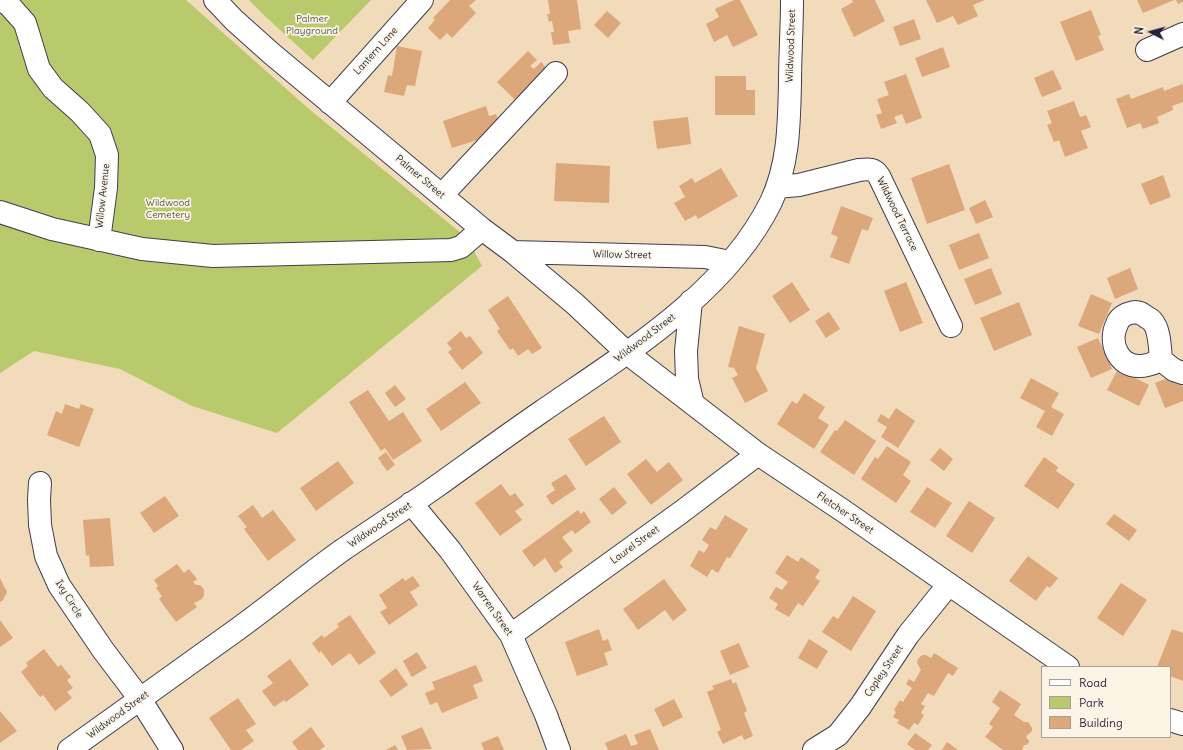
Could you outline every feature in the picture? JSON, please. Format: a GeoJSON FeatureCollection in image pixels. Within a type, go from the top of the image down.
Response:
{"type":"FeatureCollection","features":[{"type":"Feature","properties":{"kind":"street","name":"Willow Avenue"},"geometry":{"type":"LineString","coordinates":[[1,0],[9,5],[25,23],[39,69],[53,88],[80,112],[100,134],[107,155],[106,188],[99,240]]}},
{"type":"Feature","properties":{"kind":"street","name":"Palmer Street"},"geometry":{"type":"LineString","coordinates":[[215,0],[234,20],[272,54],[482,229],[513,252],[575,304],[627,353]]}},
{"type":"Feature","properties":{"kind":"street","name":"Lantern Lane"},"geometry":{"type":"LineString","coordinates":[[330,103],[422,0]]}},
{"type":"Feature","properties":{"kind":"street","name":"Wildwood Street"},"geometry":{"type":"LineString","coordinates":[[69,750],[237,630],[340,552],[627,353],[676,315],[709,286],[757,227],[772,199],[785,160],[787,142],[792,0]]}},
{"type":"Feature","properties":{"kind":"street"},"geometry":{"type":"LineString","coordinates":[[1147,50],[1183,34]]}},
{"type":"Feature","properties":{"kind":"street"},"geometry":{"type":"LineString","coordinates":[[442,195],[556,74]]}},
{"type":"Feature","properties":{"kind":"street","name":"Wildwood Terrace"},"geometry":{"type":"LineString","coordinates":[[777,187],[799,185],[859,170],[869,169],[877,172],[951,326]]}},
{"type":"Feature","properties":{"kind":"street"},"geometry":{"type":"LineString","coordinates":[[0,212],[52,230],[142,249],[213,256],[451,250],[461,247],[482,229]]}},
{"type":"Feature","properties":{"kind":"street","name":"Willow Street"},"geometry":{"type":"LineString","coordinates":[[513,252],[705,257],[730,262]]}},
{"type":"Feature","properties":{"kind":"street","name":"Wildwood Street"},"geometry":{"type":"LineString","coordinates":[[692,301],[686,351],[687,379],[693,404]]}},
{"type":"Feature","properties":{"kind":"street","name":"Fletcher Street"},"geometry":{"type":"LineString","coordinates":[[627,353],[758,454],[842,510],[1067,666]]}},
{"type":"Feature","properties":{"kind":"street"},"geometry":{"type":"LineString","coordinates":[[1161,360],[1174,370],[1183,373]]}},
{"type":"Feature","properties":{"kind":"street","name":"Laurel Street"},"geometry":{"type":"LineString","coordinates":[[511,635],[758,454]]}},
{"type":"Feature","properties":{"kind":"street","name":"Ivy Circle"},"geometry":{"type":"LineString","coordinates":[[40,483],[38,498],[40,525],[46,556],[59,585],[103,650],[140,699],[172,750]]}},
{"type":"Feature","properties":{"kind":"street","name":"Warren Street"},"geometry":{"type":"LineString","coordinates":[[412,503],[450,550],[511,635],[546,715],[559,750]]}},
{"type":"Feature","properties":{"kind":"street","name":"Copley Street"},"geometry":{"type":"LineString","coordinates":[[814,750],[838,735],[860,707],[908,635],[949,584]]}},
{"type":"Feature","properties":{"kind":"street"},"geometry":{"type":"LineString","coordinates":[[1171,720],[1183,724]]}},
{"type":"Feature","properties":{"kind":"green space","name":"Wildwood Cemetery"},"geometry":{"type":"Polygon","coordinates":[[[0,0],[186,0],[309,109],[467,238],[482,266],[277,433],[192,406],[120,369],[34,351],[0,373],[0,0]]]}},
{"type":"Feature","properties":{"kind":"green space","name":"Palmer Playground"},"geometry":{"type":"Polygon","coordinates":[[[249,0],[371,0],[313,60],[249,0]]]}},
{"type":"Feature","properties":{"kind":"building"},"geometry":{"type":"Polygon","coordinates":[[[450,0],[476,0],[469,6],[476,13],[452,38],[447,33],[440,40],[428,28],[435,20],[433,18],[450,0]]]}},
{"type":"Feature","properties":{"kind":"building"},"geometry":{"type":"Polygon","coordinates":[[[548,0],[577,0],[581,29],[568,31],[570,43],[553,45],[551,32],[554,32],[552,21],[549,22],[547,14],[550,14],[548,0]]]}},
{"type":"Feature","properties":{"kind":"building"},"geometry":{"type":"Polygon","coordinates":[[[734,0],[740,0],[758,35],[733,47],[727,35],[714,42],[706,24],[719,17],[715,9],[734,0]]]}},
{"type":"Feature","properties":{"kind":"building"},"geometry":{"type":"Polygon","coordinates":[[[852,0],[875,0],[885,21],[854,37],[841,9],[853,2],[852,0]]]}},
{"type":"Feature","properties":{"kind":"building"},"geometry":{"type":"Polygon","coordinates":[[[926,0],[985,0],[973,5],[978,16],[958,25],[953,16],[937,23],[926,0]]]}},
{"type":"Feature","properties":{"kind":"building"},"geometry":{"type":"Polygon","coordinates":[[[1137,0],[1174,0],[1143,13],[1137,0]]]}},
{"type":"Feature","properties":{"kind":"building"},"geometry":{"type":"Polygon","coordinates":[[[1176,0],[1183,0],[1183,2],[1178,4],[1176,0]]]}},
{"type":"Feature","properties":{"kind":"building"},"geometry":{"type":"Polygon","coordinates":[[[1091,10],[1101,35],[1098,36],[1104,50],[1076,61],[1060,22],[1091,10]]]}},
{"type":"Feature","properties":{"kind":"building"},"geometry":{"type":"Polygon","coordinates":[[[607,11],[621,23],[608,38],[594,25],[607,11]]]}},
{"type":"Feature","properties":{"kind":"building"},"geometry":{"type":"Polygon","coordinates":[[[914,19],[921,39],[900,46],[893,27],[914,19]]]}},
{"type":"Feature","properties":{"kind":"building"},"geometry":{"type":"Polygon","coordinates":[[[397,46],[422,51],[415,86],[407,85],[404,96],[384,92],[388,75],[392,76],[397,46]]]}},
{"type":"Feature","properties":{"kind":"building"},"geometry":{"type":"Polygon","coordinates":[[[943,47],[950,67],[922,77],[915,58],[943,47]]]}},
{"type":"Feature","properties":{"kind":"building"},"geometry":{"type":"Polygon","coordinates":[[[528,51],[537,60],[530,66],[534,69],[541,62],[549,71],[517,102],[497,82],[528,51]]]}},
{"type":"Feature","properties":{"kind":"building"},"geometry":{"type":"Polygon","coordinates":[[[1053,70],[1062,89],[1042,97],[1034,78],[1053,70]]]}},
{"type":"Feature","properties":{"kind":"building"},"geometry":{"type":"Polygon","coordinates":[[[906,74],[922,118],[906,124],[902,114],[894,117],[897,123],[881,129],[876,115],[882,113],[877,99],[889,95],[884,82],[906,74]]]}},
{"type":"Feature","properties":{"kind":"building"},"geometry":{"type":"Polygon","coordinates":[[[715,76],[746,76],[746,90],[755,90],[755,115],[715,115],[715,76]]]}},
{"type":"Feature","properties":{"kind":"building"},"geometry":{"type":"Polygon","coordinates":[[[1182,84],[1183,102],[1172,106],[1173,110],[1157,117],[1159,123],[1143,129],[1140,123],[1127,128],[1116,99],[1129,94],[1131,99],[1163,87],[1164,91],[1182,84]]]}},
{"type":"Feature","properties":{"kind":"building"},"geometry":{"type":"Polygon","coordinates":[[[1074,101],[1080,117],[1086,115],[1091,127],[1081,131],[1088,148],[1065,157],[1059,140],[1054,142],[1047,125],[1052,123],[1047,111],[1074,101]]]}},
{"type":"Feature","properties":{"kind":"building"},"geometry":{"type":"Polygon","coordinates":[[[486,106],[489,116],[496,114],[500,126],[493,135],[452,148],[443,121],[486,106]]]}},
{"type":"Feature","properties":{"kind":"building"},"geometry":{"type":"Polygon","coordinates":[[[688,117],[691,144],[657,149],[653,121],[688,117]]]}},
{"type":"Feature","properties":{"kind":"building"},"geometry":{"type":"Polygon","coordinates":[[[556,163],[610,166],[609,203],[554,201],[556,163]]]}},
{"type":"Feature","properties":{"kind":"building"},"geometry":{"type":"Polygon","coordinates":[[[949,164],[965,210],[927,224],[911,178],[949,164]]]}},
{"type":"Feature","properties":{"kind":"building"},"geometry":{"type":"Polygon","coordinates":[[[721,168],[738,196],[698,219],[696,215],[685,221],[674,203],[685,197],[679,186],[692,178],[695,183],[721,168]]]}},
{"type":"Feature","properties":{"kind":"building"},"geometry":{"type":"Polygon","coordinates":[[[1163,175],[1171,197],[1150,205],[1141,184],[1163,175]]]}},
{"type":"Feature","properties":{"kind":"building"},"geometry":{"type":"Polygon","coordinates":[[[985,200],[993,217],[976,224],[969,208],[985,200]]]}},
{"type":"Feature","properties":{"kind":"building"},"geometry":{"type":"Polygon","coordinates":[[[841,206],[873,218],[868,231],[862,229],[849,264],[830,257],[838,237],[831,234],[841,206]]]}},
{"type":"Feature","properties":{"kind":"building"},"geometry":{"type":"Polygon","coordinates":[[[979,233],[989,258],[959,270],[949,245],[979,233]]]}},
{"type":"Feature","properties":{"kind":"building"},"geometry":{"type":"Polygon","coordinates":[[[991,268],[1002,294],[975,305],[964,279],[991,268]]]}},
{"type":"Feature","properties":{"kind":"building"},"geometry":{"type":"Polygon","coordinates":[[[1130,268],[1138,289],[1115,299],[1107,278],[1130,268]]]}},
{"type":"Feature","properties":{"kind":"building"},"geometry":{"type":"Polygon","coordinates":[[[792,282],[810,310],[790,323],[772,296],[792,282]]]}},
{"type":"Feature","properties":{"kind":"building"},"geometry":{"type":"Polygon","coordinates":[[[906,282],[923,323],[900,332],[884,291],[906,282]]]}},
{"type":"Feature","properties":{"kind":"building"},"geometry":{"type":"Polygon","coordinates":[[[1091,294],[1112,303],[1099,334],[1078,326],[1091,294]]]}},
{"type":"Feature","properties":{"kind":"building"},"geometry":{"type":"Polygon","coordinates":[[[508,296],[542,348],[532,354],[528,349],[518,356],[513,348],[510,350],[497,331],[500,329],[488,310],[508,296]]]}},
{"type":"Feature","properties":{"kind":"building"},"geometry":{"type":"Polygon","coordinates":[[[1019,302],[1032,335],[994,351],[980,318],[1019,302]]]}},
{"type":"Feature","properties":{"kind":"building"},"geometry":{"type":"Polygon","coordinates":[[[829,312],[840,329],[826,338],[815,321],[829,312]]]}},
{"type":"Feature","properties":{"kind":"building"},"geometry":{"type":"Polygon","coordinates":[[[739,326],[765,334],[756,368],[768,391],[745,403],[732,378],[738,375],[734,368],[728,367],[739,326]]]}},
{"type":"Feature","properties":{"kind":"building"},"geometry":{"type":"Polygon","coordinates":[[[461,331],[466,338],[470,336],[483,353],[462,370],[448,352],[452,349],[447,343],[461,331]]]}},
{"type":"Feature","properties":{"kind":"building"},"geometry":{"type":"Polygon","coordinates":[[[1098,338],[1112,369],[1091,378],[1077,347],[1098,338]]]}},
{"type":"Feature","properties":{"kind":"building"},"geometry":{"type":"Polygon","coordinates":[[[1118,369],[1149,385],[1139,406],[1107,390],[1118,369]]]}},
{"type":"Feature","properties":{"kind":"building"},"geometry":{"type":"Polygon","coordinates":[[[1178,374],[1183,388],[1183,401],[1165,408],[1155,383],[1178,374]]]}},
{"type":"Feature","properties":{"kind":"building"},"geometry":{"type":"Polygon","coordinates":[[[1031,378],[1059,393],[1051,407],[1064,414],[1052,436],[1036,427],[1045,411],[1020,398],[1031,378]]]}},
{"type":"Feature","properties":{"kind":"building"},"geometry":{"type":"Polygon","coordinates":[[[465,382],[481,403],[441,431],[426,409],[465,382]]]}},
{"type":"Feature","properties":{"kind":"building"},"geometry":{"type":"Polygon","coordinates":[[[395,385],[406,399],[395,407],[385,393],[395,385]]]}},
{"type":"Feature","properties":{"kind":"building"},"geometry":{"type":"Polygon","coordinates":[[[368,390],[389,421],[403,412],[422,441],[393,460],[385,448],[381,451],[349,402],[368,390]]]}},
{"type":"Feature","properties":{"kind":"building"},"geometry":{"type":"Polygon","coordinates":[[[804,393],[825,407],[818,418],[829,425],[814,449],[777,424],[792,401],[797,404],[804,393]]]}},
{"type":"Feature","properties":{"kind":"building"},"geometry":{"type":"Polygon","coordinates":[[[65,404],[79,409],[81,404],[94,409],[79,447],[47,435],[56,411],[62,414],[65,404]]]}},
{"type":"Feature","properties":{"kind":"building"},"geometry":{"type":"Polygon","coordinates":[[[896,408],[915,421],[898,448],[881,437],[887,427],[877,421],[881,414],[889,419],[896,408]]]}},
{"type":"Feature","properties":{"kind":"building"},"geometry":{"type":"Polygon","coordinates":[[[604,416],[621,442],[586,466],[568,439],[604,416]]]}},
{"type":"Feature","properties":{"kind":"building"},"geometry":{"type":"Polygon","coordinates":[[[845,420],[876,441],[854,475],[820,452],[835,430],[837,431],[845,420]]]}},
{"type":"Feature","properties":{"kind":"building"},"geometry":{"type":"Polygon","coordinates":[[[887,446],[911,462],[903,475],[911,481],[896,503],[861,479],[875,457],[878,459],[887,446]]]}},
{"type":"Feature","properties":{"kind":"building"},"geometry":{"type":"Polygon","coordinates":[[[940,448],[953,459],[944,471],[930,460],[940,448]]]}},
{"type":"Feature","properties":{"kind":"building"},"geometry":{"type":"Polygon","coordinates":[[[386,452],[395,465],[387,471],[378,458],[386,452]]]}},
{"type":"Feature","properties":{"kind":"building"},"geometry":{"type":"Polygon","coordinates":[[[1044,457],[1058,467],[1056,471],[1075,484],[1058,509],[1024,486],[1044,457]]]}},
{"type":"Feature","properties":{"kind":"building"},"geometry":{"type":"Polygon","coordinates":[[[646,459],[657,472],[669,462],[683,480],[651,505],[627,474],[646,459]]]}},
{"type":"Feature","properties":{"kind":"building"},"geometry":{"type":"Polygon","coordinates":[[[338,461],[354,483],[316,511],[300,488],[338,461]]]}},
{"type":"Feature","properties":{"kind":"building"},"geometry":{"type":"Polygon","coordinates":[[[566,474],[576,489],[552,505],[546,496],[555,490],[551,483],[566,474]]]}},
{"type":"Feature","properties":{"kind":"building"},"geometry":{"type":"Polygon","coordinates":[[[501,484],[510,496],[515,493],[524,505],[515,511],[522,520],[500,536],[475,503],[501,484]]]}},
{"type":"Feature","properties":{"kind":"building"},"geometry":{"type":"Polygon","coordinates":[[[614,487],[627,503],[612,515],[599,499],[614,487]]]}},
{"type":"Feature","properties":{"kind":"building"},"geometry":{"type":"Polygon","coordinates":[[[927,487],[952,503],[935,528],[910,512],[927,487]]]}},
{"type":"Feature","properties":{"kind":"building"},"geometry":{"type":"Polygon","coordinates":[[[165,496],[179,516],[154,533],[140,513],[165,496]]]}},
{"type":"Feature","properties":{"kind":"building"},"geometry":{"type":"Polygon","coordinates":[[[969,501],[995,518],[972,553],[946,536],[969,501]]]}},
{"type":"Feature","properties":{"kind":"building"},"geometry":{"type":"Polygon","coordinates":[[[253,505],[262,518],[273,510],[296,540],[268,561],[244,529],[247,527],[238,516],[253,505]]]}},
{"type":"Feature","properties":{"kind":"building"},"geometry":{"type":"Polygon","coordinates":[[[578,510],[581,514],[584,511],[591,522],[575,534],[572,530],[562,537],[573,551],[559,562],[563,567],[555,573],[545,558],[534,567],[522,551],[578,510]]]}},
{"type":"Feature","properties":{"kind":"building"},"geometry":{"type":"Polygon","coordinates":[[[1114,514],[1137,530],[1129,541],[1106,524],[1114,514]]]}},
{"type":"Feature","properties":{"kind":"building"},"geometry":{"type":"Polygon","coordinates":[[[725,515],[748,529],[730,558],[727,557],[718,573],[712,569],[707,577],[690,566],[699,550],[704,553],[709,545],[702,540],[710,527],[716,530],[725,515]]]}},
{"type":"Feature","properties":{"kind":"building"},"geometry":{"type":"Polygon","coordinates":[[[110,518],[114,566],[90,567],[89,555],[86,556],[83,520],[110,518]]]}},
{"type":"Feature","properties":{"kind":"building"},"geometry":{"type":"Polygon","coordinates":[[[787,555],[798,562],[801,557],[820,570],[815,578],[820,581],[803,606],[798,603],[789,617],[775,609],[778,604],[769,598],[776,587],[782,590],[788,582],[775,573],[787,555]]]}},
{"type":"Feature","properties":{"kind":"building"},"geometry":{"type":"Polygon","coordinates":[[[1028,556],[1058,578],[1050,588],[1047,586],[1036,601],[1009,581],[1028,556]]]}},
{"type":"Feature","properties":{"kind":"building"},"geometry":{"type":"Polygon","coordinates":[[[177,564],[184,573],[189,569],[197,579],[193,582],[203,588],[204,595],[202,599],[194,603],[197,607],[176,622],[159,599],[162,596],[156,588],[158,586],[154,580],[177,564]]]}},
{"type":"Feature","properties":{"kind":"building"},"geometry":{"type":"Polygon","coordinates":[[[413,576],[420,586],[410,592],[418,605],[389,625],[380,612],[387,608],[379,595],[403,578],[405,581],[413,576]]]}},
{"type":"Feature","properties":{"kind":"building"},"geometry":{"type":"Polygon","coordinates":[[[0,578],[7,592],[3,600],[0,602],[0,578]]]}},
{"type":"Feature","properties":{"kind":"building"},"geometry":{"type":"Polygon","coordinates":[[[664,579],[687,610],[673,621],[665,610],[638,630],[623,609],[664,579]]]}},
{"type":"Feature","properties":{"kind":"building"},"geometry":{"type":"Polygon","coordinates":[[[1121,583],[1147,600],[1123,636],[1097,618],[1121,583]]]}},
{"type":"Feature","properties":{"kind":"building"},"geometry":{"type":"Polygon","coordinates":[[[853,596],[876,611],[851,651],[822,632],[833,616],[838,619],[853,596]]]}},
{"type":"Feature","properties":{"kind":"building"},"geometry":{"type":"Polygon","coordinates":[[[350,615],[376,653],[359,665],[350,653],[332,666],[321,651],[319,653],[312,643],[322,635],[324,638],[339,627],[337,624],[350,615]]]}},
{"type":"Feature","properties":{"kind":"building"},"geometry":{"type":"Polygon","coordinates":[[[0,620],[13,638],[0,647],[0,620]]]}},
{"type":"Feature","properties":{"kind":"building"},"geometry":{"type":"Polygon","coordinates":[[[599,629],[603,641],[608,639],[612,650],[604,653],[608,665],[577,676],[565,642],[599,629]]]}},
{"type":"Feature","properties":{"kind":"building"},"geometry":{"type":"Polygon","coordinates":[[[1172,629],[1183,633],[1183,681],[1171,676],[1171,666],[1157,666],[1172,629]]]}},
{"type":"Feature","properties":{"kind":"building"},"geometry":{"type":"Polygon","coordinates":[[[809,639],[828,651],[817,669],[798,658],[809,639]]]}},
{"type":"Feature","properties":{"kind":"building"},"geometry":{"type":"Polygon","coordinates":[[[739,643],[749,667],[730,675],[720,651],[739,643]]]}},
{"type":"Feature","properties":{"kind":"building"},"geometry":{"type":"Polygon","coordinates":[[[44,649],[58,667],[61,665],[71,677],[67,680],[73,688],[67,692],[72,698],[55,711],[43,695],[40,697],[21,672],[28,666],[26,663],[44,649]]]}},
{"type":"Feature","properties":{"kind":"building"},"geometry":{"type":"Polygon","coordinates":[[[417,652],[427,668],[412,677],[403,661],[417,652]]]}},
{"type":"Feature","properties":{"kind":"building"},"geometry":{"type":"Polygon","coordinates":[[[934,653],[958,668],[953,676],[948,673],[934,696],[928,693],[921,704],[925,706],[921,713],[924,715],[918,725],[914,723],[909,730],[897,723],[899,720],[893,717],[896,712],[894,710],[900,700],[903,702],[912,688],[906,684],[909,679],[914,682],[921,670],[917,663],[918,659],[923,655],[931,658],[934,653]]]}},
{"type":"Feature","properties":{"kind":"building"},"geometry":{"type":"Polygon","coordinates":[[[290,659],[309,685],[286,702],[284,700],[274,707],[262,691],[273,683],[267,676],[290,659]]]}},
{"type":"Feature","properties":{"kind":"building"},"geometry":{"type":"Polygon","coordinates":[[[476,665],[483,681],[473,685],[478,698],[442,713],[437,702],[430,705],[425,693],[435,689],[432,682],[476,665]]]}},
{"type":"Feature","properties":{"kind":"building"},"geometry":{"type":"Polygon","coordinates":[[[396,668],[408,685],[391,697],[379,681],[396,668]]]}},
{"type":"Feature","properties":{"kind":"building"},"geometry":{"type":"Polygon","coordinates":[[[731,679],[733,684],[736,682],[747,711],[744,713],[753,736],[744,740],[742,735],[723,744],[717,732],[721,730],[707,692],[714,689],[712,686],[731,679]]]}},
{"type":"Feature","properties":{"kind":"building"},"geometry":{"type":"Polygon","coordinates":[[[1000,690],[1021,704],[1014,715],[1024,722],[1028,722],[1032,728],[1032,731],[1026,738],[1029,742],[1027,745],[1024,745],[1022,750],[1003,750],[985,737],[993,727],[989,724],[1000,708],[992,702],[1000,690]]]}},
{"type":"Feature","properties":{"kind":"building"},"geometry":{"type":"Polygon","coordinates":[[[238,698],[256,724],[246,730],[254,741],[241,750],[231,750],[209,718],[238,698]]]}},
{"type":"Feature","properties":{"kind":"building"},"geometry":{"type":"Polygon","coordinates":[[[674,699],[683,717],[663,727],[654,709],[674,699]]]}},
{"type":"Feature","properties":{"kind":"building"},"geometry":{"type":"Polygon","coordinates":[[[0,711],[17,731],[0,743],[0,711]]]}},
{"type":"Feature","properties":{"kind":"building"},"geometry":{"type":"Polygon","coordinates":[[[311,727],[325,746],[320,750],[298,750],[292,742],[311,727]]]}},
{"type":"Feature","properties":{"kind":"building"},"geometry":{"type":"Polygon","coordinates":[[[422,727],[432,749],[407,750],[401,736],[422,727]]]}},
{"type":"Feature","properties":{"kind":"building"},"geometry":{"type":"Polygon","coordinates":[[[650,729],[659,750],[608,750],[605,743],[626,734],[631,746],[638,744],[634,735],[650,729]]]}},
{"type":"Feature","properties":{"kind":"building"},"geometry":{"type":"Polygon","coordinates":[[[915,733],[932,745],[928,750],[915,750],[907,744],[915,733]]]}},
{"type":"Feature","properties":{"kind":"building"},"geometry":{"type":"Polygon","coordinates":[[[498,736],[504,750],[484,750],[481,743],[498,736]]]}},
{"type":"Feature","properties":{"kind":"building"},"geometry":{"type":"Polygon","coordinates":[[[947,742],[958,750],[942,750],[947,742]]]}},
{"type":"Feature","properties":{"kind":"building"},"geometry":{"type":"Polygon","coordinates":[[[395,745],[398,750],[386,750],[395,745]]]}}]}
